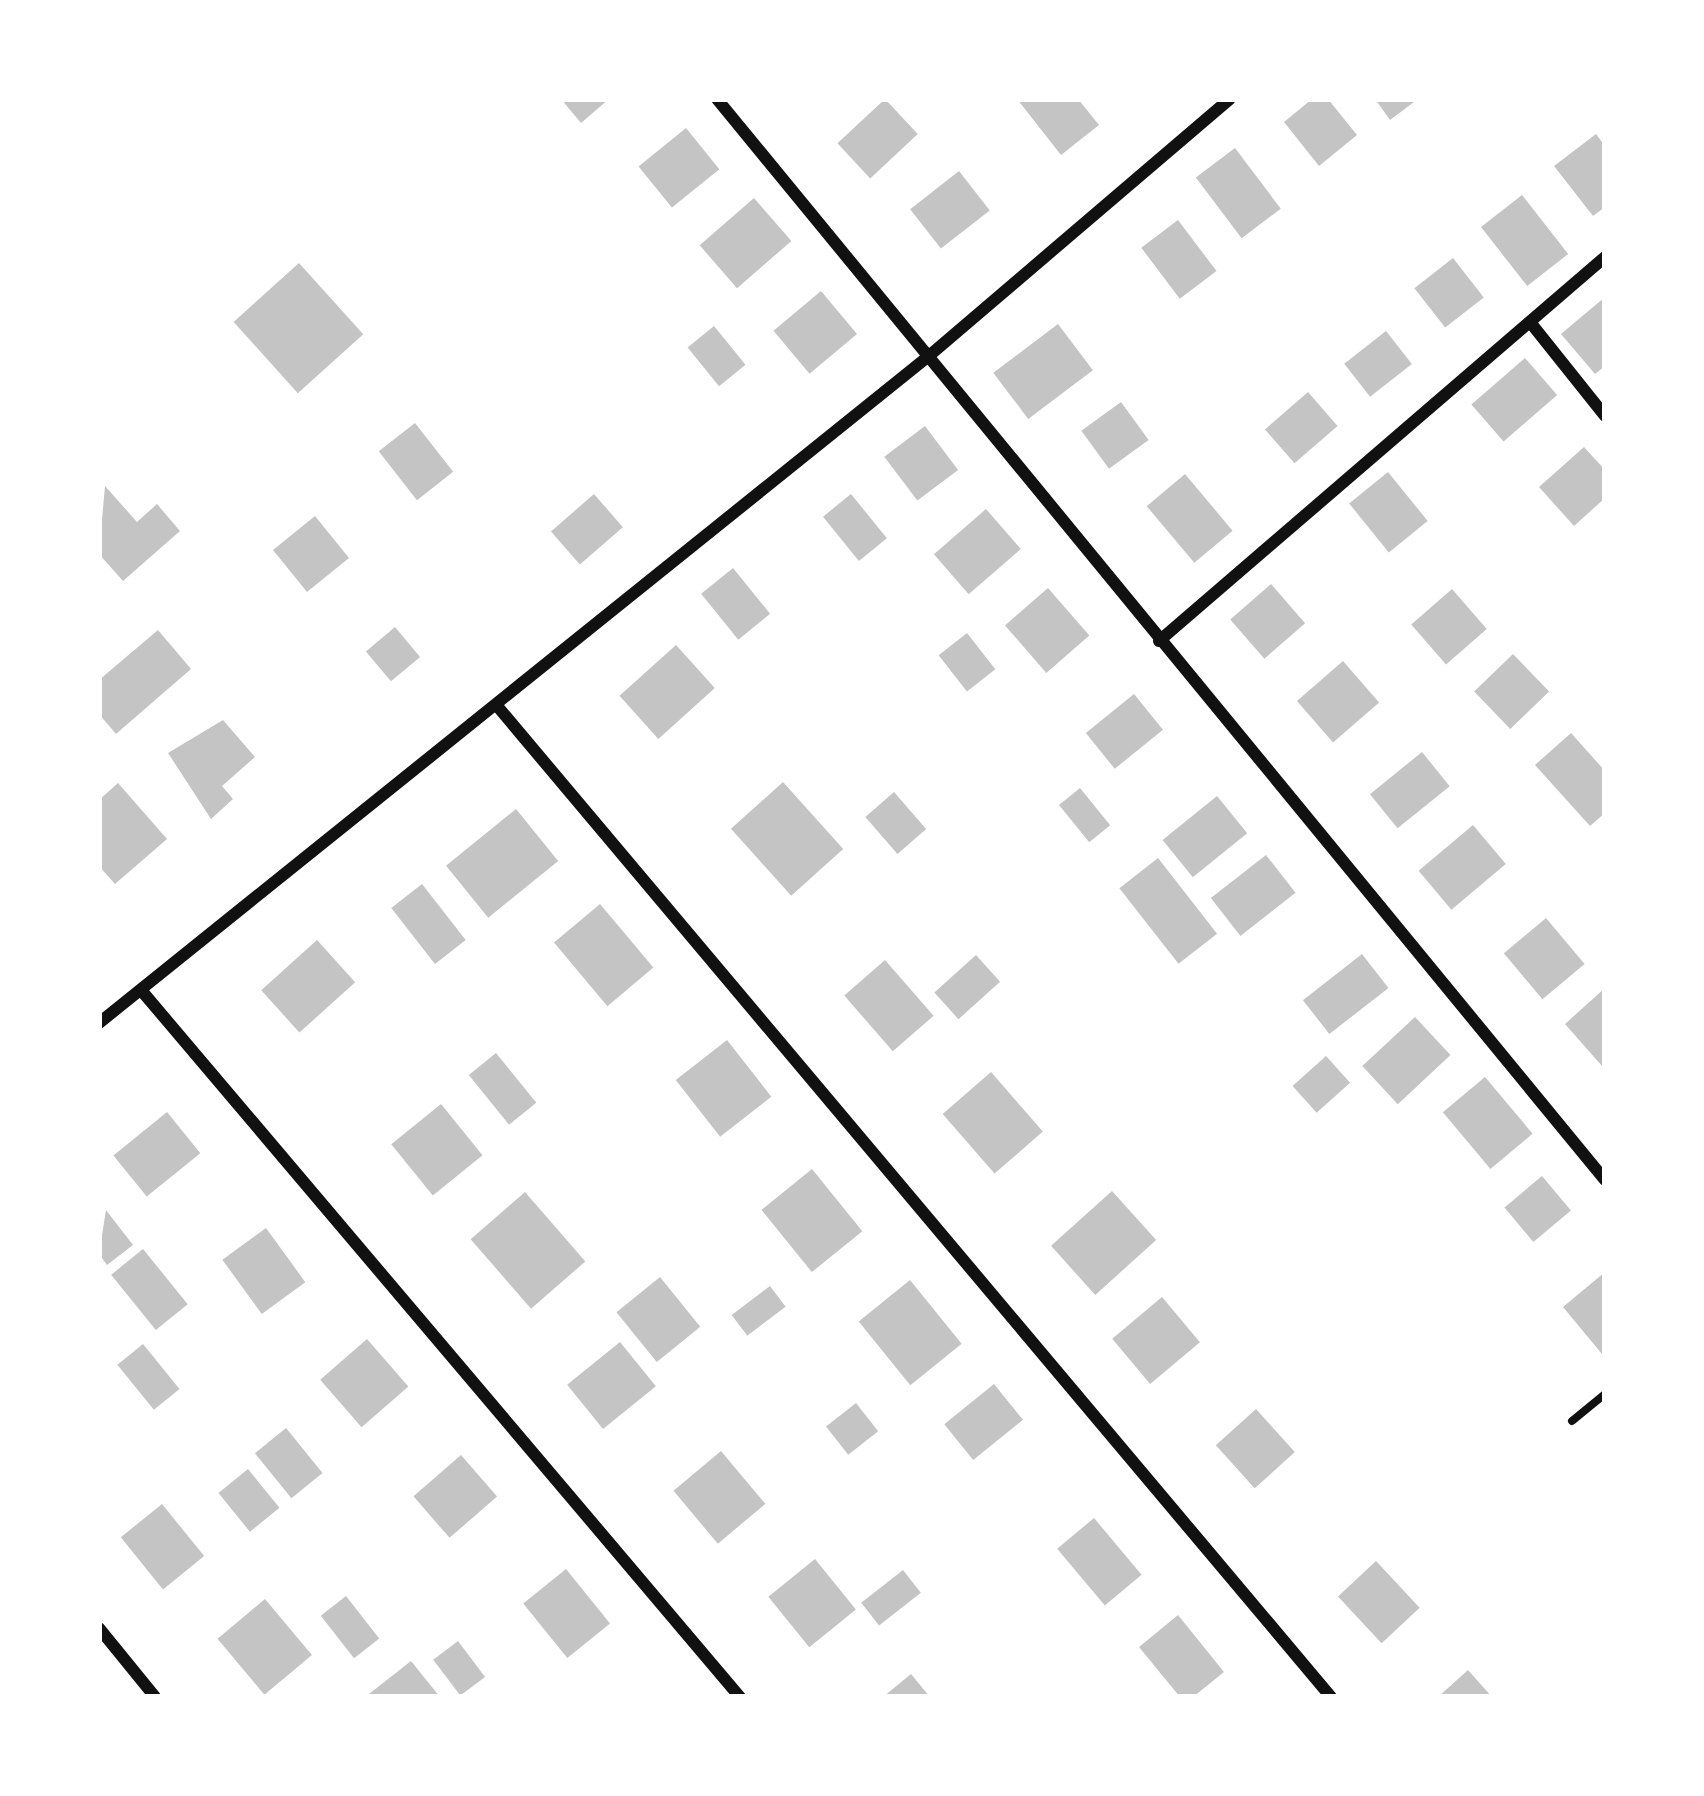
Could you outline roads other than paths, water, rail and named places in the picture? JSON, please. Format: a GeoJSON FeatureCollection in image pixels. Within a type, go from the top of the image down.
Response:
{"type":"FeatureCollection","features":[{"type":"Feature","properties":{"kind":"street"},"geometry":{"type":"LineString","coordinates":[[716,99],[1605,1180]]}},
{"type":"Feature","properties":{"kind":"street"},"geometry":{"type":"LineString","coordinates":[[99,1023],[498,707],[930,355],[1230,99]]}},
{"type":"Feature","properties":{"kind":"street"},"geometry":{"type":"LineString","coordinates":[[1159,641],[1605,257]]}},
{"type":"Feature","properties":{"kind":"street"},"geometry":{"type":"LineString","coordinates":[[1530,322],[1605,416]]}},
{"type":"Feature","properties":{"kind":"street"},"geometry":{"type":"LineString","coordinates":[[498,707],[1331,1697]]}},
{"type":"Feature","properties":{"kind":"street"},"geometry":{"type":"LineString","coordinates":[[141,990],[740,1697]]}},
{"type":"Feature","properties":{"kind":"street"},"geometry":{"type":"LineString","coordinates":[[99,1628],[155,1697]]}},
{"type":"Feature","properties":{"kind":"lane"},"geometry":{"type":"LineString","coordinates":[[1572,1420],[1605,1394]]}}]}
